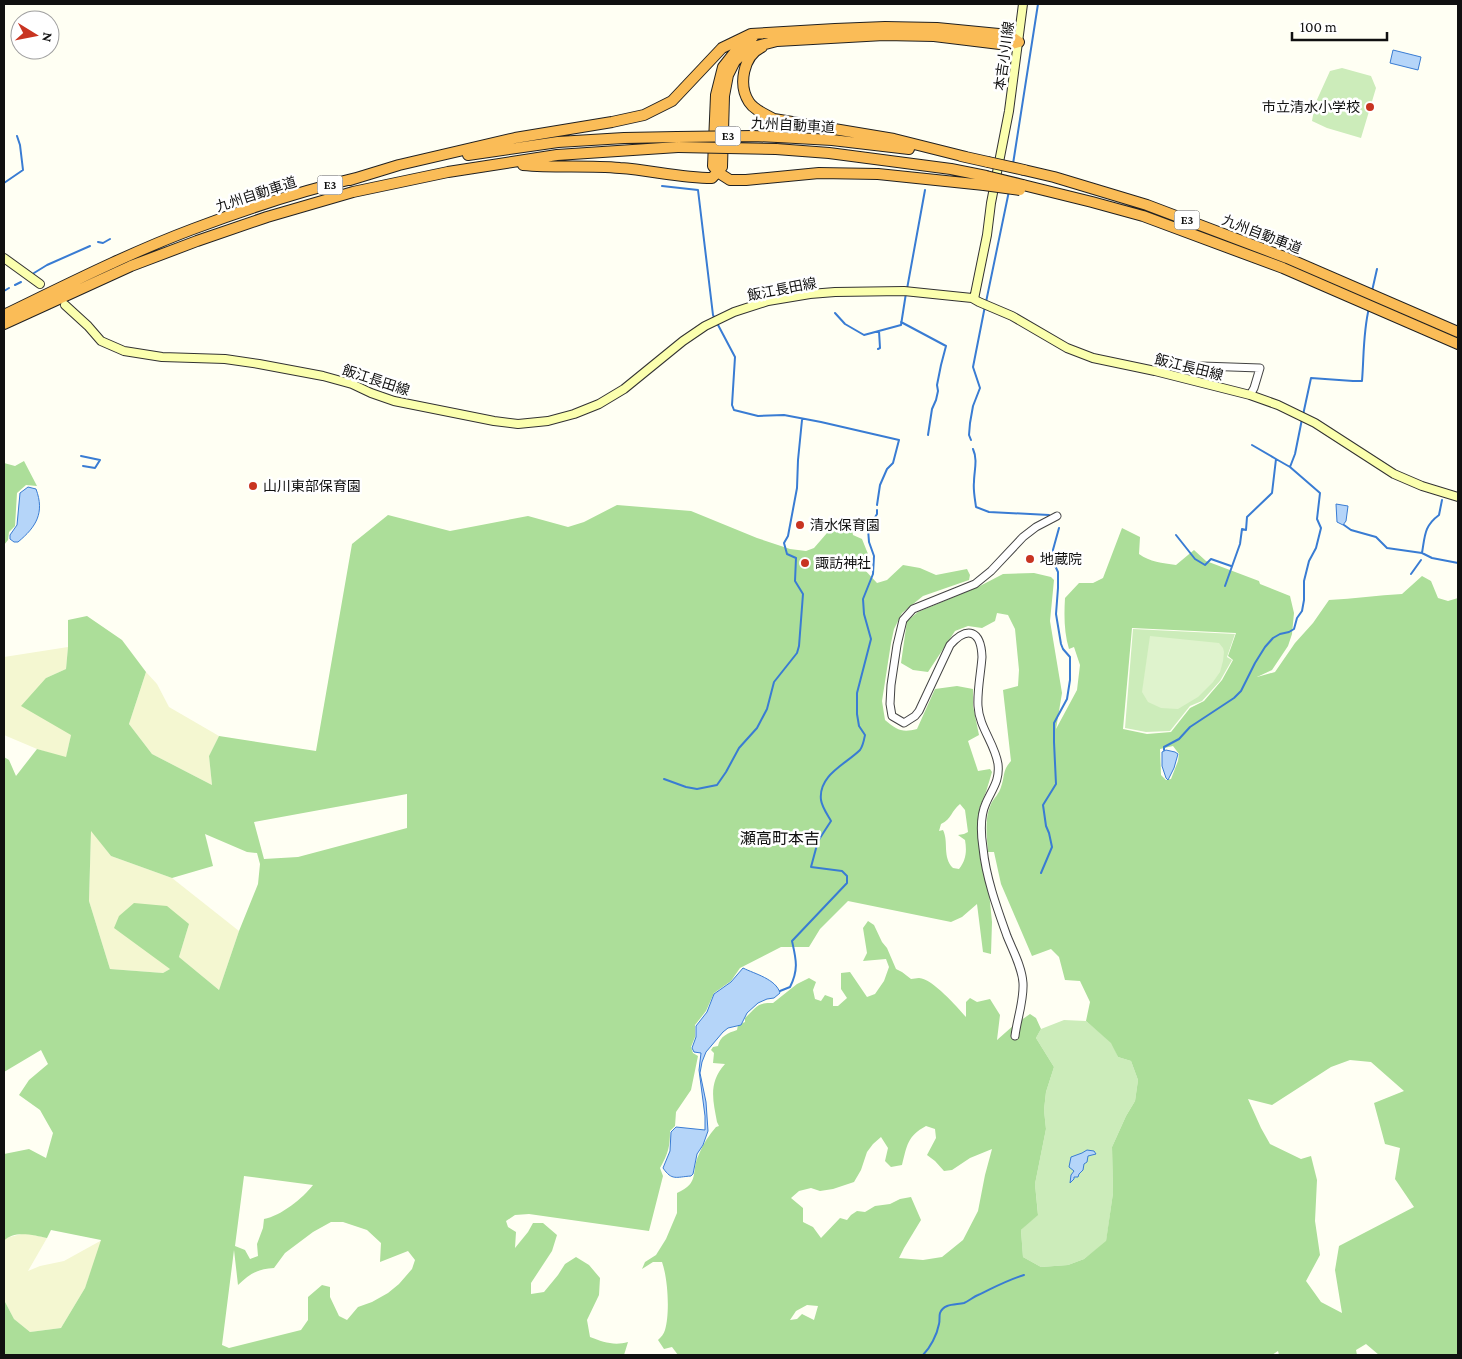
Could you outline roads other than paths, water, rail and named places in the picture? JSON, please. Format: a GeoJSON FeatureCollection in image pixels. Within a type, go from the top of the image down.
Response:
{"type":"FeatureCollection","features":[{"type":"Feature","properties":{"kind":"highway"},"geometry":{"type":"LineString","coordinates":[[350,180],[400,165],[515,138],[612,122],[644,114],[672,101],[722,48],[751,34],[885,27],[937,28],[1009,35],[1019,42]]}},
{"type":"Feature","properties":{"kind":"highway"},"geometry":{"type":"LineString","coordinates":[[766,32],[752,37],[738,48],[723,67],[716,95],[713,166],[718,172],[730,180],[819,173],[985,180]]}},
{"type":"Feature","properties":{"kind":"highway"},"geometry":{"type":"LineString","coordinates":[[507,163],[538,166],[620,168],[712,178],[722,167],[724,96],[728,74],[735,60],[749,48],[776,41],[884,35],[934,36],[1008,45],[1019,42]]}},
{"type":"Feature","properties":{"kind":"highway"},"geometry":{"type":"LineString","coordinates":[[776,41],[758,49],[749,59],[743,75],[744,91],[750,103],[760,112],[774,119],[894,139],[966,157]]}},
{"type":"Feature","properties":{"kind":"highway","name":"九州自動車道"},"geometry":{"type":"LineString","coordinates":[[4,324],[131,266],[197,241],[267,217],[353,192],[448,172],[557,155],[754,136],[832,140],[880,145],[966,157],[1054,177],[1146,205],[1287,258],[1458,332]]}},
{"type":"Feature","properties":{"kind":"highway","name":"九州自動車道"},"geometry":{"type":"LineString","coordinates":[[4,315],[125,257],[192,229],[261,205],[350,180],[438,160],[558,142],[624,138],[829,153],[951,169],[985,180],[1092,202],[1143,216],[1283,268],[1458,344]]}},
{"type":"Feature","properties":{"kind":"main road","name":"本吉小川線"},"geometry":{"type":"LineString","coordinates":[[974,299],[988,235],[991,204],[1009,111],[1023,4]]}},
{"type":"Feature","properties":{"kind":"main road"},"geometry":{"type":"LineString","coordinates":[[4,258],[40,284]]}},
{"type":"Feature","properties":{"kind":"main road","name":"飯江長田線"},"geometry":{"type":"LineString","coordinates":[[65,305],[101,341],[124,351],[162,357],[224,359],[267,365],[345,382],[394,401],[518,424],[548,422],[600,404],[624,389],[683,341],[705,326],[734,312],[768,301],[835,292],[904,291],[974,299],[1012,316],[1067,348],[1093,358],[1155,371],[1250,395],[1278,405],[1315,423],[1394,474],[1422,486],[1458,497]]}},
{"type":"Feature","properties":{"kind":"street"},"geometry":{"type":"LineString","coordinates":[[1155,371],[1173,365],[1260,368],[1250,395]]}},
{"type":"Feature","properties":{"kind":"street"},"geometry":{"type":"LineString","coordinates":[[1015,1036],[1023,983],[988,878],[982,848],[982,824],[985,804],[993,792],[997,780],[998,764],[978,707],[982,657],[982,649],[978,640],[969,633],[958,636],[950,645],[919,711],[915,716],[904,722],[892,716],[890,704],[891,685],[896,645],[903,620],[913,610],[975,584],[991,572],[1023,537],[1036,527],[1057,516]]}},
{"type":"Feature","properties":{"kind":"water"},"geometry":{"type":"Polygon","coordinates":[[[1393,50],[1421,57],[1418,70],[1390,63],[1393,50]]]}},
{"type":"Feature","properties":{"kind":"water"},"geometry":{"type":"Polygon","coordinates":[[[28,487],[36,489],[40,505],[39,512],[30,531],[18,542],[14,542],[10,539],[10,535],[17,525],[20,493],[28,487]]]}},
{"type":"Feature","properties":{"kind":"water"},"geometry":{"type":"Polygon","coordinates":[[[1336,504],[1348,506],[1346,521],[1343,525],[1337,522],[1336,504]]]}},
{"type":"Feature","properties":{"kind":"water"},"geometry":{"type":"Polygon","coordinates":[[[1166,750],[1178,754],[1168,780],[1162,766],[1162,752],[1166,750]]]}},
{"type":"Feature","properties":{"kind":"water"},"geometry":{"type":"Polygon","coordinates":[[[743,968],[770,981],[778,988],[780,993],[774,998],[758,1003],[747,1013],[741,1025],[728,1028],[706,1052],[700,1073],[706,1102],[708,1131],[703,1145],[697,1154],[693,1174],[691,1176],[672,1177],[663,1168],[670,1151],[671,1132],[676,1127],[705,1130],[699,1070],[701,1053],[694,1052],[692,1048],[696,1037],[696,1026],[707,1012],[714,994],[731,982],[743,968]]]}},
{"type":"Feature","properties":{"kind":"water"},"geometry":{"type":"Polygon","coordinates":[[[1087,1150],[1094,1151],[1096,1154],[1088,1156],[1083,1170],[1070,1183],[1071,1175],[1074,1171],[1069,1167],[1071,1157],[1087,1150]]]}},
{"type":"Feature","properties":{"kind":"waterway"},"geometry":{"type":"LineString","coordinates":[[1013,164],[1038,4]]}},
{"type":"Feature","properties":{"kind":"waterway"},"geometry":{"type":"LineString","coordinates":[[4,183],[23,170],[17,136]]}},
{"type":"Feature","properties":{"kind":"waterway"},"geometry":{"type":"LineString","coordinates":[[662,186],[698,190],[715,319]]}},
{"type":"Feature","properties":{"kind":"waterway"},"geometry":{"type":"LineString","coordinates":[[907,289],[925,190]]}},
{"type":"Feature","properties":{"kind":"waterway"},"geometry":{"type":"LineString","coordinates":[[986,302],[1009,191]]}},
{"type":"Feature","properties":{"kind":"waterway"},"geometry":{"type":"LineString","coordinates":[[98,242],[103,243],[110,239]]}},
{"type":"Feature","properties":{"kind":"waterway"},"geometry":{"type":"LineString","coordinates":[[34,273],[47,265],[90,246]]}},
{"type":"Feature","properties":{"kind":"waterway"},"geometry":{"type":"LineString","coordinates":[[1372,291],[1377,269]]}},
{"type":"Feature","properties":{"kind":"waterway"},"geometry":{"type":"LineString","coordinates":[[15,285],[21,282]]}},
{"type":"Feature","properties":{"kind":"waterway"},"geometry":{"type":"LineString","coordinates":[[4,291],[9,288]]}},
{"type":"Feature","properties":{"kind":"waterway"},"geometry":{"type":"LineString","coordinates":[[835,313],[845,324],[864,335],[901,325],[906,293]]}},
{"type":"Feature","properties":{"kind":"waterway"},"geometry":{"type":"LineString","coordinates":[[971,440],[969,435],[970,423],[973,406],[980,388],[973,367],[985,306]]}},
{"type":"Feature","properties":{"kind":"waterway"},"geometry":{"type":"LineString","coordinates":[[1303,415],[1311,378],[1362,381],[1369,308]]}},
{"type":"Feature","properties":{"kind":"waterway"},"geometry":{"type":"LineString","coordinates":[[901,322],[946,346],[928,435]]}},
{"type":"Feature","properties":{"kind":"waterway"},"geometry":{"type":"LineString","coordinates":[[717,323],[735,357],[732,405],[734,410],[758,416],[784,415],[899,440],[893,463],[887,469],[880,485],[877,505]]}},
{"type":"Feature","properties":{"kind":"waterway"},"geometry":{"type":"LineString","coordinates":[[878,349],[880,348],[879,331]]}},
{"type":"Feature","properties":{"kind":"waterway"},"geometry":{"type":"LineString","coordinates":[[1164,750],[1164,747],[1179,739],[1190,727],[1234,698],[1241,691],[1265,647],[1273,638],[1294,629],[1297,618],[1302,611],[1304,581],[1321,528],[1317,519],[1320,493],[1290,467],[1295,454],[1302,419]]}},
{"type":"Feature","properties":{"kind":"waterway"},"geometry":{"type":"LineString","coordinates":[[664,779],[697,789],[717,785],[739,748],[757,728],[767,709],[774,682],[797,653],[803,594],[795,581],[796,558],[787,554],[784,543],[788,536],[797,488],[802,420]]}},
{"type":"Feature","properties":{"kind":"waterway"},"geometry":{"type":"LineString","coordinates":[[1252,445],[1276,459]]}},
{"type":"Feature","properties":{"kind":"waterway"},"geometry":{"type":"LineString","coordinates":[[973,449],[976,461],[974,488],[976,507],[989,512],[1049,515]]}},
{"type":"Feature","properties":{"kind":"waterway"},"geometry":{"type":"LineString","coordinates":[[81,456],[100,460],[95,468],[83,466]]}},
{"type":"Feature","properties":{"kind":"waterway"},"geometry":{"type":"LineString","coordinates":[[1225,586],[1240,544],[1242,529],[1246,530],[1247,517],[1272,493],[1276,459],[1290,467]]}},
{"type":"Feature","properties":{"kind":"waterway"},"geometry":{"type":"LineString","coordinates":[[1442,500],[1439,515],[1430,523],[1426,532],[1422,553],[1432,558],[1458,563]]}},
{"type":"Feature","properties":{"kind":"waterway"},"geometry":{"type":"LineString","coordinates":[[780,991],[790,987],[795,975],[796,969],[792,941],[847,883],[847,876],[842,871],[811,867],[818,841],[831,821],[821,800],[821,791],[828,777],[860,750],[865,735],[859,726],[857,693],[871,639],[864,614],[863,599],[873,574],[874,556],[869,542],[868,529],[877,514],[877,510]]}},
{"type":"Feature","properties":{"kind":"waterway"},"geometry":{"type":"LineString","coordinates":[[1344,525],[1351,530],[1376,537],[1387,548],[1422,553]]}},
{"type":"Feature","properties":{"kind":"waterway"},"geometry":{"type":"LineString","coordinates":[[1041,873],[1052,847],[1043,805],[1056,784],[1054,723],[1067,699],[1070,680],[1070,657],[1061,644],[1056,614],[1058,572],[1051,557],[1059,528]]}},
{"type":"Feature","properties":{"kind":"waterway"},"geometry":{"type":"LineString","coordinates":[[1176,535],[1195,559],[1205,565],[1211,559],[1231,566]]}},
{"type":"Feature","properties":{"kind":"waterway"},"geometry":{"type":"LineString","coordinates":[[1411,574],[1421,560]]}},
{"type":"Feature","properties":{"kind":"waterway"},"geometry":{"type":"LineString","coordinates":[[923,1355],[935,1337],[940,1313],[944,1308],[964,1303],[1000,1284],[1024,1275]]}},
{"type":"Feature","properties":{"kind":"place","name":"市立清水小学校"},"geometry":{"type":"Point","coordinates":[1370,107]}},
{"type":"Feature","properties":{"kind":"place","name":"山川東部保育園"},"geometry":{"type":"Point","coordinates":[253,486]}},
{"type":"Feature","properties":{"kind":"place","name":"清水保育園"},"geometry":{"type":"Point","coordinates":[800,525]}},
{"type":"Feature","properties":{"kind":"place","name":"地蔵院"},"geometry":{"type":"Point","coordinates":[1030,559]}},
{"type":"Feature","properties":{"kind":"place","name":"諏訪神社"},"geometry":{"type":"Point","coordinates":[805,563]}},
{"type":"Feature","properties":{"kind":"district","name":"瀬高町本吉"},"geometry":{"type":"Point","coordinates":[780,838]}}]}
